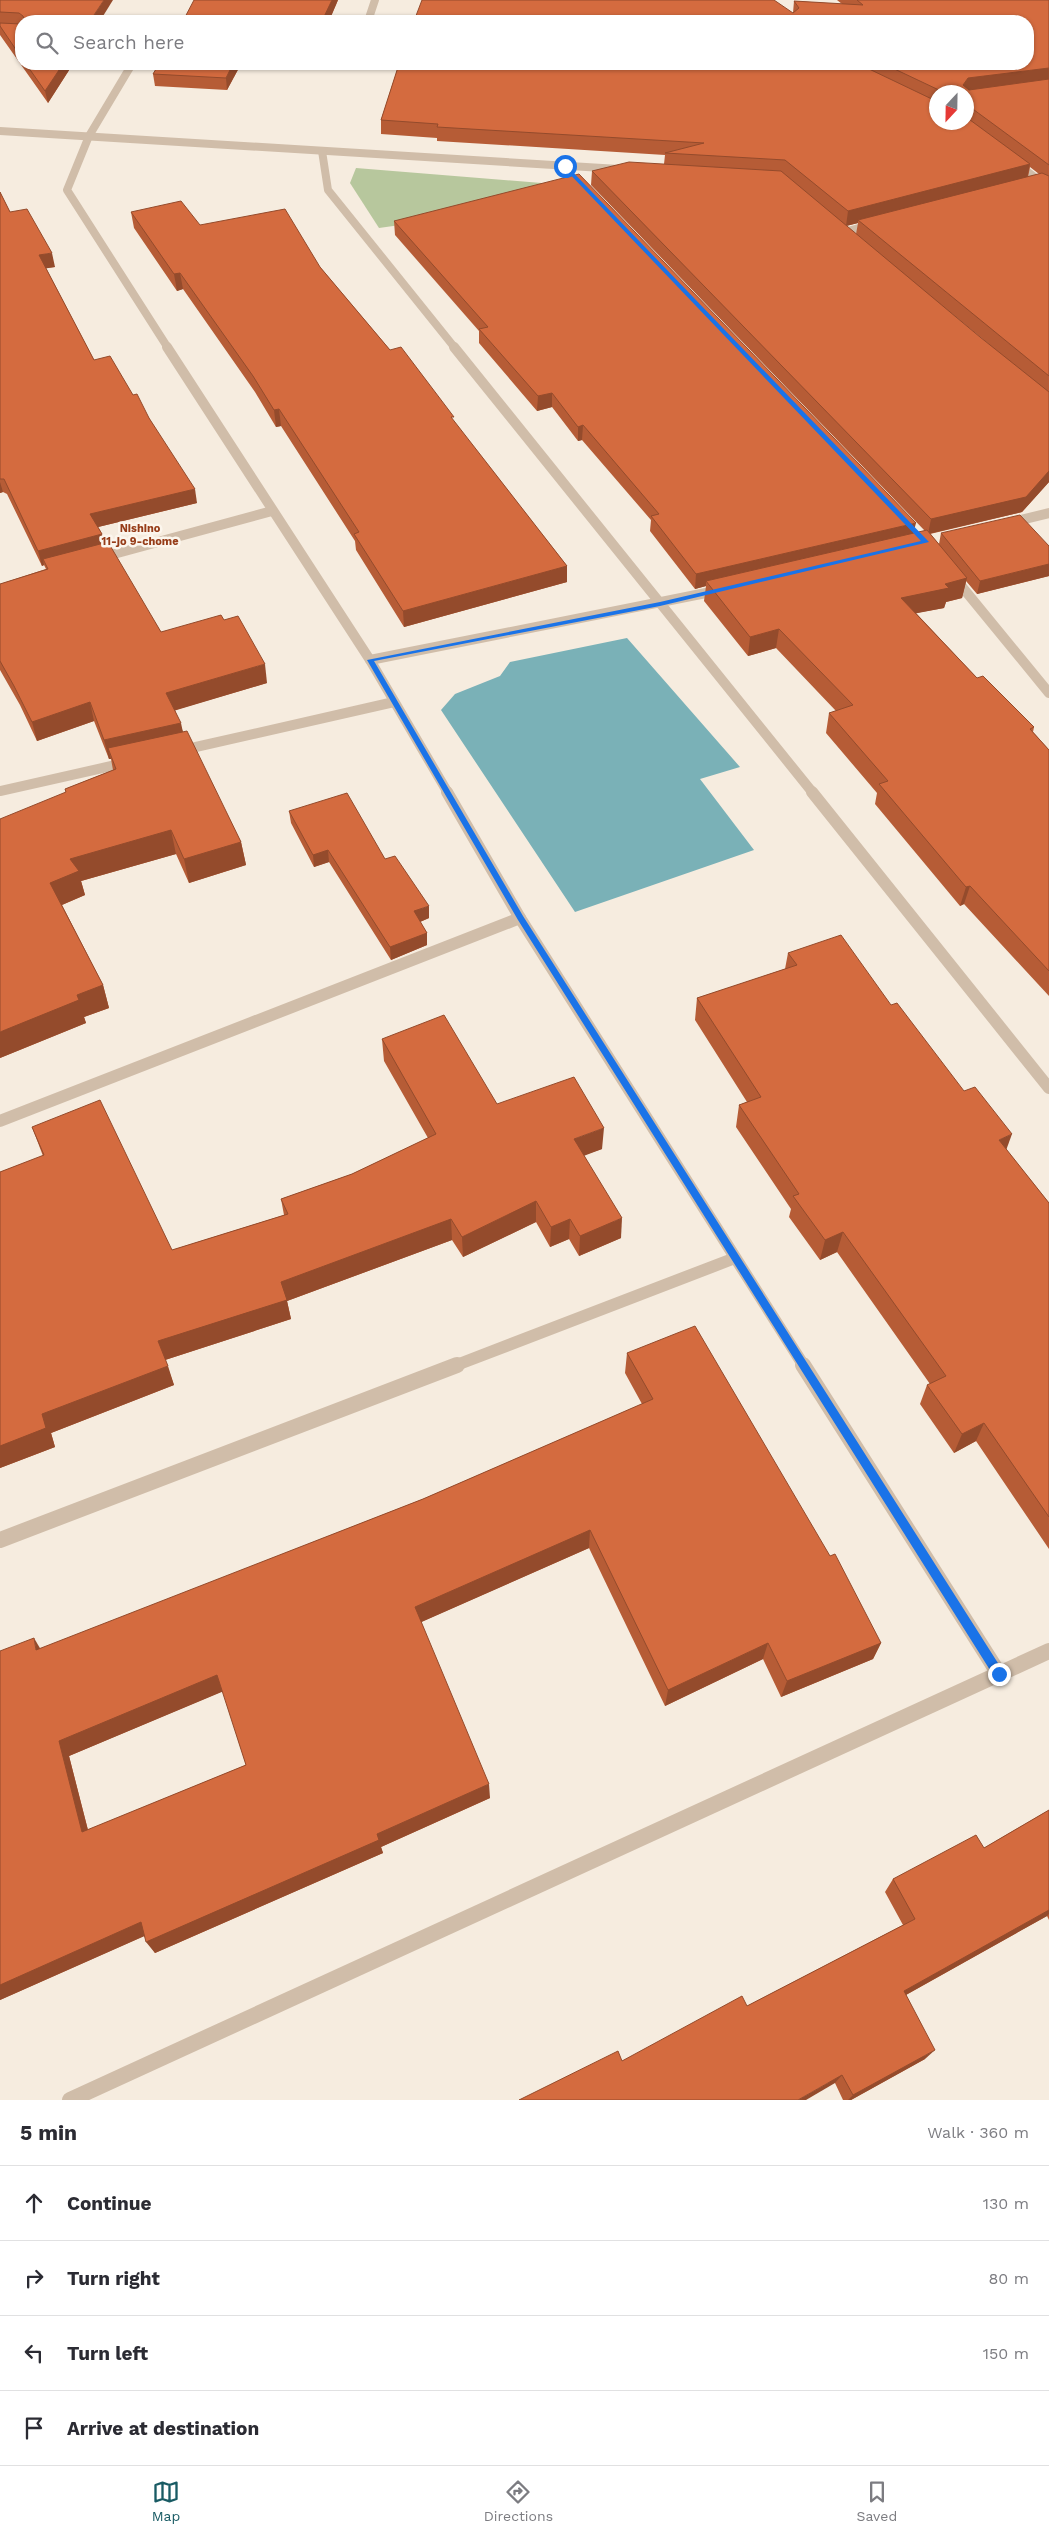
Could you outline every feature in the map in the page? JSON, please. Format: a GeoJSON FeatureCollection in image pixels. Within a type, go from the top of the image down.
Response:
{"type":"FeatureCollection","features":[{"type":"Feature","properties":{"kind":"street"},"geometry":{"type":"LineString","coordinates":[[370,15],[375,0]]}},
{"type":"Feature","properties":{"kind":"street"},"geometry":{"type":"LineString","coordinates":[[128,70],[89,136],[67,190],[272,511],[370,660],[520,918],[999,1674]]}},
{"type":"Feature","properties":{"kind":"street"},"geometry":{"type":"LineString","coordinates":[[858,70],[874,80]]}},
{"type":"Feature","properties":{"kind":"street"},"geometry":{"type":"LineString","coordinates":[[847,75],[866,76]]}},
{"type":"Feature","properties":{"kind":"street"},"geometry":{"type":"LineString","coordinates":[[0,131],[624,170]]}},
{"type":"Feature","properties":{"kind":"street"},"geometry":{"type":"LineString","coordinates":[[322,151],[328,190],[1049,1088]]}},
{"type":"Feature","properties":{"kind":"street"},"geometry":{"type":"LineString","coordinates":[[1009,158],[1049,188]]}},
{"type":"Feature","properties":{"kind":"street"},"geometry":{"type":"LineString","coordinates":[[565,166],[578,180]]}},
{"type":"Feature","properties":{"kind":"street"},"geometry":{"type":"LineString","coordinates":[[1031,184],[1041,181]]}},
{"type":"Feature","properties":{"kind":"street"},"geometry":{"type":"LineString","coordinates":[[844,232],[882,222]]}},
{"type":"Feature","properties":{"kind":"street"},"geometry":{"type":"LineString","coordinates":[[838,226],[852,238]]}},
{"type":"Feature","properties":{"kind":"street"},"geometry":{"type":"LineString","coordinates":[[84,561],[272,511]]}},
{"type":"Feature","properties":{"kind":"street"},"geometry":{"type":"LineString","coordinates":[[1002,524],[1049,513]]}},
{"type":"Feature","properties":{"kind":"street"},"geometry":{"type":"LineString","coordinates":[[950,572],[1049,693]]}},
{"type":"Feature","properties":{"kind":"street"},"geometry":{"type":"LineString","coordinates":[[370,660],[660,604],[736,586]]}},
{"type":"Feature","properties":{"kind":"street"},"geometry":{"type":"LineString","coordinates":[[164,754],[394,702]]}},
{"type":"Feature","properties":{"kind":"street"},"geometry":{"type":"LineString","coordinates":[[0,791],[144,759]]}},
{"type":"Feature","properties":{"kind":"street"},"geometry":{"type":"LineString","coordinates":[[0,1121],[520,918]]}},
{"type":"Feature","properties":{"kind":"street"},"geometry":{"type":"LineString","coordinates":[[0,1540],[735,1258]]}},
{"type":"Feature","properties":{"kind":"street"},"geometry":{"type":"LineString","coordinates":[[70,2100],[1049,1651]]}},
{"type":"Feature","properties":{"kind":"green space"},"geometry":{"type":"Polygon","coordinates":[[[356,168],[554,184],[562,202],[379,228],[350,183],[356,168]]]}},
{"type":"Feature","properties":{"kind":"water"},"geometry":{"type":"Polygon","coordinates":[[[627,638],[740,767],[700,779],[754,850],[575,912],[441,710],[455,694],[500,676],[510,662],[627,638]]]}},
{"type":"Feature","properties":{"kind":"building"},"geometry":{"type":"Polygon","coordinates":[[[0,0],[104,0],[94,15],[22,15],[19,13],[0,12],[0,0]]]}},
{"type":"Feature","properties":{"kind":"building"},"geometry":{"type":"Polygon","coordinates":[[[194,0],[332,0],[325,15],[186,15],[194,0]]]}},
{"type":"Feature","properties":{"kind":"building"},"geometry":{"type":"Polygon","coordinates":[[[422,0],[774,0],[793,13],[799,8],[794,1],[863,5],[857,0],[1049,0],[1049,68],[1034,70],[1034,15],[416,15],[422,0]]]}},
{"type":"Feature","properties":{"kind":"building"},"geometry":{"type":"Polygon","coordinates":[[[0,23],[15,24],[15,48],[0,26],[0,23]]]}},
{"type":"Feature","properties":{"kind":"building"},"geometry":{"type":"Polygon","coordinates":[[[30,70],[59,70],[45,91],[30,70]]]}},
{"type":"Feature","properties":{"kind":"building"},"geometry":{"type":"Polygon","coordinates":[[[155,70],[230,70],[226,78],[153,74],[155,70]]]}},
{"type":"Feature","properties":{"kind":"building"},"geometry":{"type":"Polygon","coordinates":[[[397,70],[871,70],[929,98],[929,130],[974,130],[974,123],[1030,164],[848,211],[785,160],[665,153],[704,143],[437,127],[438,124],[381,120],[397,70]]]}},
{"type":"Feature","properties":{"kind":"building"},"geometry":{"type":"Polygon","coordinates":[[[897,70],[1033,70],[968,78],[963,85],[929,85],[897,70]]]}},
{"type":"Feature","properties":{"kind":"building"},"geometry":{"type":"Polygon","coordinates":[[[1049,79],[1049,165],[974,110],[974,89],[1049,79]]]}},
{"type":"Feature","properties":{"kind":"building"},"geometry":{"type":"Polygon","coordinates":[[[629,162],[781,171],[1049,392],[1049,471],[1026,497],[931,519],[592,171],[629,162]]]}},
{"type":"Feature","properties":{"kind":"building"},"geometry":{"type":"Polygon","coordinates":[[[1042,173],[1049,176],[1049,376],[858,220],[1042,173]]]}},
{"type":"Feature","properties":{"kind":"building"},"geometry":{"type":"Polygon","coordinates":[[[579,174],[916,523],[696,574],[651,516],[659,514],[583,425],[578,427],[552,393],[538,396],[479,329],[488,327],[394,221],[579,174]]]}},
{"type":"Feature","properties":{"kind":"building"},"geometry":{"type":"Polygon","coordinates":[[[0,192],[10,212],[27,209],[52,253],[39,255],[94,360],[110,356],[133,395],[137,394],[149,418],[195,489],[90,514],[102,534],[38,551],[4,479],[0,479],[0,192]]]}},
{"type":"Feature","properties":{"kind":"building"},"geometry":{"type":"Polygon","coordinates":[[[181,201],[200,225],[285,209],[320,267],[390,350],[401,347],[454,417],[451,417],[567,566],[403,611],[354,534],[359,532],[279,409],[274,410],[253,376],[180,273],[174,274],[131,212],[181,201]]]}},
{"type":"Feature","properties":{"kind":"building"},"geometry":{"type":"Polygon","coordinates":[[[1020,515],[1049,546],[1049,564],[980,581],[941,533],[1020,515]]]}},
{"type":"Feature","properties":{"kind":"building"},"geometry":{"type":"Polygon","coordinates":[[[927,530],[967,578],[945,584],[949,588],[901,598],[977,678],[983,676],[1034,727],[1030,729],[1049,750],[1049,971],[970,886],[966,887],[879,784],[888,781],[829,713],[853,705],[779,629],[750,637],[706,581],[927,530]]]}},
{"type":"Feature","properties":{"kind":"building"},"geometry":{"type":"Polygon","coordinates":[[[108,542],[161,632],[221,615],[224,620],[238,616],[265,664],[166,693],[181,723],[104,740],[90,702],[32,722],[0,661],[0,584],[48,569],[43,559],[108,542]]]}},
{"type":"Feature","properties":{"kind":"building"},"geometry":{"type":"Polygon","coordinates":[[[187,731],[241,842],[184,859],[171,830],[70,859],[79,871],[50,883],[103,985],[77,995],[79,1000],[0,1032],[0,819],[66,792],[65,789],[116,769],[108,748],[187,731]]]}},
{"type":"Feature","properties":{"kind":"building"},"geometry":{"type":"Polygon","coordinates":[[[347,793],[385,859],[395,856],[429,906],[414,911],[427,933],[390,947],[328,850],[313,855],[289,811],[347,793]]]}},
{"type":"Feature","properties":{"kind":"building"},"geometry":{"type":"Polygon","coordinates":[[[841,935],[891,1005],[897,1003],[964,1091],[975,1087],[1012,1134],[999,1140],[1049,1203],[1049,1517],[984,1423],[962,1434],[927,1385],[946,1376],[843,1232],[825,1240],[793,1196],[799,1194],[739,1105],[761,1097],[697,998],[797,965],[788,953],[841,935]]]}},
{"type":"Feature","properties":{"kind":"building"},"geometry":{"type":"Polygon","coordinates":[[[444,1015],[497,1104],[574,1077],[604,1128],[574,1139],[622,1218],[580,1236],[570,1219],[551,1227],[536,1201],[462,1237],[451,1219],[281,1282],[287,1300],[158,1341],[168,1366],[42,1414],[46,1428],[0,1446],[0,1172],[44,1155],[32,1127],[100,1100],[172,1250],[288,1214],[281,1199],[352,1174],[436,1134],[382,1039],[444,1015]]]}},
{"type":"Feature","properties":{"kind":"building"},"geometry":{"type":"Polygon","coordinates":[[[695,1326],[830,1556],[835,1554],[881,1643],[787,1681],[768,1643],[668,1690],[590,1530],[415,1607],[489,1784],[377,1834],[379,1840],[146,1942],[141,1922],[0,1985],[0,1651],[34,1638],[36,1650],[423,1499],[653,1399],[627,1353],[695,1326]],[[217,1675],[59,1741],[82,1832],[246,1765],[217,1675]]]}},
{"type":"Feature","properties":{"kind":"building"},"geometry":{"type":"Polygon","coordinates":[[[1049,1810],[1049,1910],[904,1991],[935,2050],[853,2095],[842,2075],[798,2100],[519,2100],[618,2051],[622,2061],[742,1996],[747,2006],[915,1919],[893,1879],[976,1835],[984,1848],[1049,1810]]]}},
{"type":"Feature","properties":{"kind":"district","name":"Nishino 11-jo 9-chome"},"geometry":{"type":"Point","coordinates":[140,534]}},
{"type":"Feature","properties":{"kind":"route"},"geometry":{"type":"LineString","coordinates":[[565,166],[926,542],[660,604],[370,660],[520,918],[999,1674]]}}]}
